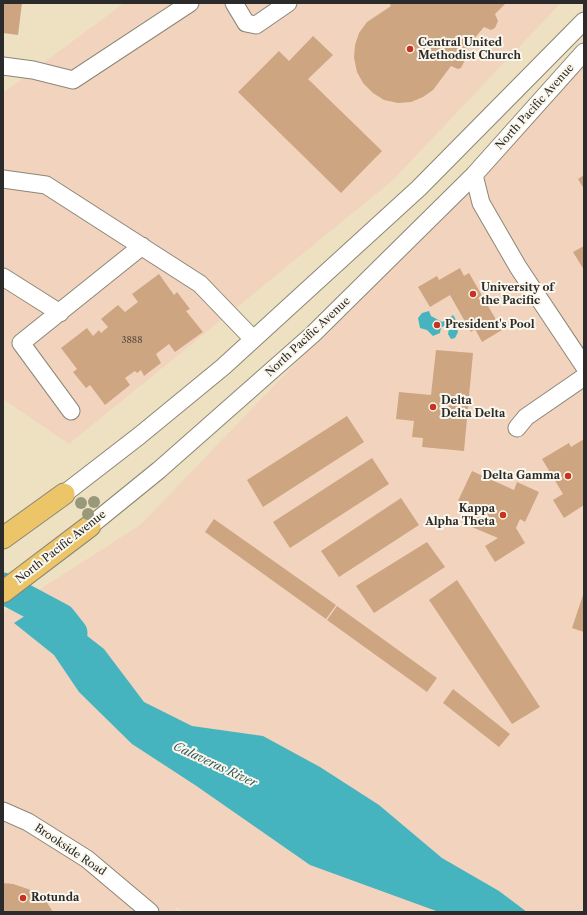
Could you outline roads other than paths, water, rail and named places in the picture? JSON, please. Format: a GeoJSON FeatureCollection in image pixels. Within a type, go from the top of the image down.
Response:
{"type":"FeatureCollection","features":[{"type":"Feature","properties":{"kind":"main road"},"geometry":{"type":"LineString","coordinates":[[3,538],[64,494]]}},
{"type":"Feature","properties":{"kind":"main road","name":"North Pacific Avenue"},"geometry":{"type":"LineString","coordinates":[[3,592],[90,526]]}},
{"type":"Feature","properties":{"kind":"street"},"geometry":{"type":"LineString","coordinates":[[3,66],[33,70],[73,80],[190,3]]}},
{"type":"Feature","properties":{"kind":"street"},"geometry":{"type":"LineString","coordinates":[[234,3],[246,23],[256,25],[288,3]]}},
{"type":"Feature","properties":{"kind":"street"},"geometry":{"type":"LineString","coordinates":[[64,494],[151,426],[253,339],[419,188],[584,21]]}},
{"type":"Feature","properties":{"kind":"street","name":"North Pacific Avenue"},"geometry":{"type":"LineString","coordinates":[[90,526],[159,470],[312,335],[474,175],[584,52]]}},
{"type":"Feature","properties":{"kind":"street"},"geometry":{"type":"LineString","coordinates":[[474,175],[481,204],[522,274],[584,366]]}},
{"type":"Feature","properties":{"kind":"street"},"geometry":{"type":"LineString","coordinates":[[3,179],[46,184],[200,284],[253,339]]}},
{"type":"Feature","properties":{"kind":"street"},"geometry":{"type":"LineString","coordinates":[[71,411],[21,343],[142,246]]}},
{"type":"Feature","properties":{"kind":"street"},"geometry":{"type":"LineString","coordinates":[[3,277],[60,313]]}},
{"type":"Feature","properties":{"kind":"street"},"geometry":{"type":"LineString","coordinates":[[517,428],[526,417],[584,377]]}},
{"type":"Feature","properties":{"kind":"street","name":"Brookside Road"},"geometry":{"type":"LineString","coordinates":[[3,811],[28,822],[87,859],[150,912]]}},
{"type":"Feature","properties":{"kind":"water","name":"President's Pool"},"geometry":{"type":"Polygon","coordinates":[[[429,311],[431,316],[442,322],[449,319],[453,315],[458,332],[455,338],[451,339],[448,334],[449,329],[446,326],[441,327],[440,333],[433,336],[427,330],[420,328],[418,318],[422,313],[429,311]]]}},
{"type":"Feature","properties":{"kind":"water"},"geometry":{"type":"Polygon","coordinates":[[[45,603],[104,649],[144,702],[192,726],[263,736],[320,767],[379,805],[442,858],[499,891],[527,912],[439,912],[310,865],[195,785],[132,744],[79,692],[54,655],[14,623],[45,603]]]}},
{"type":"Feature","properties":{"kind":"waterway","name":"Calaveras River"},"geometry":{"type":"LineString","coordinates":[[3,588],[61,619],[72,633]]}},
{"type":"Feature","properties":{"kind":"place","name":"Central United Methodist Church"},"geometry":{"type":"Point","coordinates":[410,49]}},
{"type":"Feature","properties":{"kind":"place","name":"University of the Pacific"},"geometry":{"type":"Point","coordinates":[473,294]}},
{"type":"Feature","properties":{"kind":"place","name":"President's Pool"},"geometry":{"type":"Point","coordinates":[437,325]}},
{"type":"Feature","properties":{"kind":"place","name":"Delta Delta Delta"},"geometry":{"type":"Point","coordinates":[433,407]}},
{"type":"Feature","properties":{"kind":"place","name":"Delta Gamma"},"geometry":{"type":"Point","coordinates":[568,476]}},
{"type":"Feature","properties":{"kind":"place","name":"Kappa Alpha Theta"},"geometry":{"type":"Point","coordinates":[503,515]}},
{"type":"Feature","properties":{"kind":"place","name":"Rotunda"},"geometry":{"type":"Point","coordinates":[23,898]}}]}
